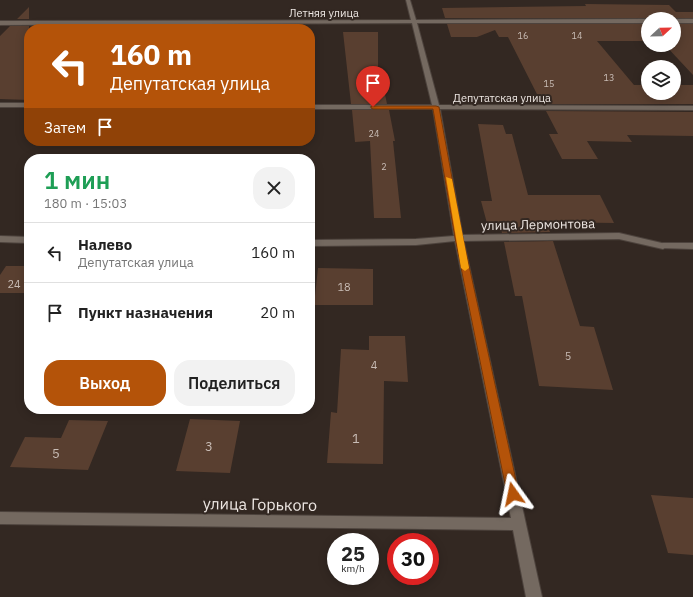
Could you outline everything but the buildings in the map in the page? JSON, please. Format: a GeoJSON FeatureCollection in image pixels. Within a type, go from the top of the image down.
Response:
{"type":"FeatureCollection","features":[{"type":"Feature","properties":{"kind":"street"},"geometry":{"type":"LineString","coordinates":[[408,0],[436,107],[459,238],[534,597]]}},
{"type":"Feature","properties":{"kind":"street","name":"Летняя улица"},"geometry":{"type":"LineString","coordinates":[[0,23],[641,21]]}},
{"type":"Feature","properties":{"kind":"street"},"geometry":{"type":"LineString","coordinates":[[681,21],[693,21]]}},
{"type":"Feature","properties":{"kind":"street"},"geometry":{"type":"LineString","coordinates":[[0,105],[24,105]]}},
{"type":"Feature","properties":{"kind":"street","name":"Депутатская улица"},"geometry":{"type":"LineString","coordinates":[[315,107],[693,108]]}},
{"type":"Feature","properties":{"kind":"street","name":"улица Лермонтова"},"geometry":{"type":"LineString","coordinates":[[315,243],[416,242],[459,238],[619,236],[663,246],[693,246]]}},
{"type":"Feature","properties":{"kind":"street"},"geometry":{"type":"LineString","coordinates":[[0,239],[24,240]]}},
{"type":"Feature","properties":{"kind":"street","name":"улица Горького"},"geometry":{"type":"LineString","coordinates":[[0,518],[519,524]]}},
{"type":"Feature","properties":{"kind":"slow traffic"},"geometry":{"type":"LineString","coordinates":[[448,179],[465,268]]}},
{"type":"Feature","properties":{"kind":"route"},"geometry":{"type":"LineString","coordinates":[[373,107],[436,107],[454,215],[513,494]]}}]}
